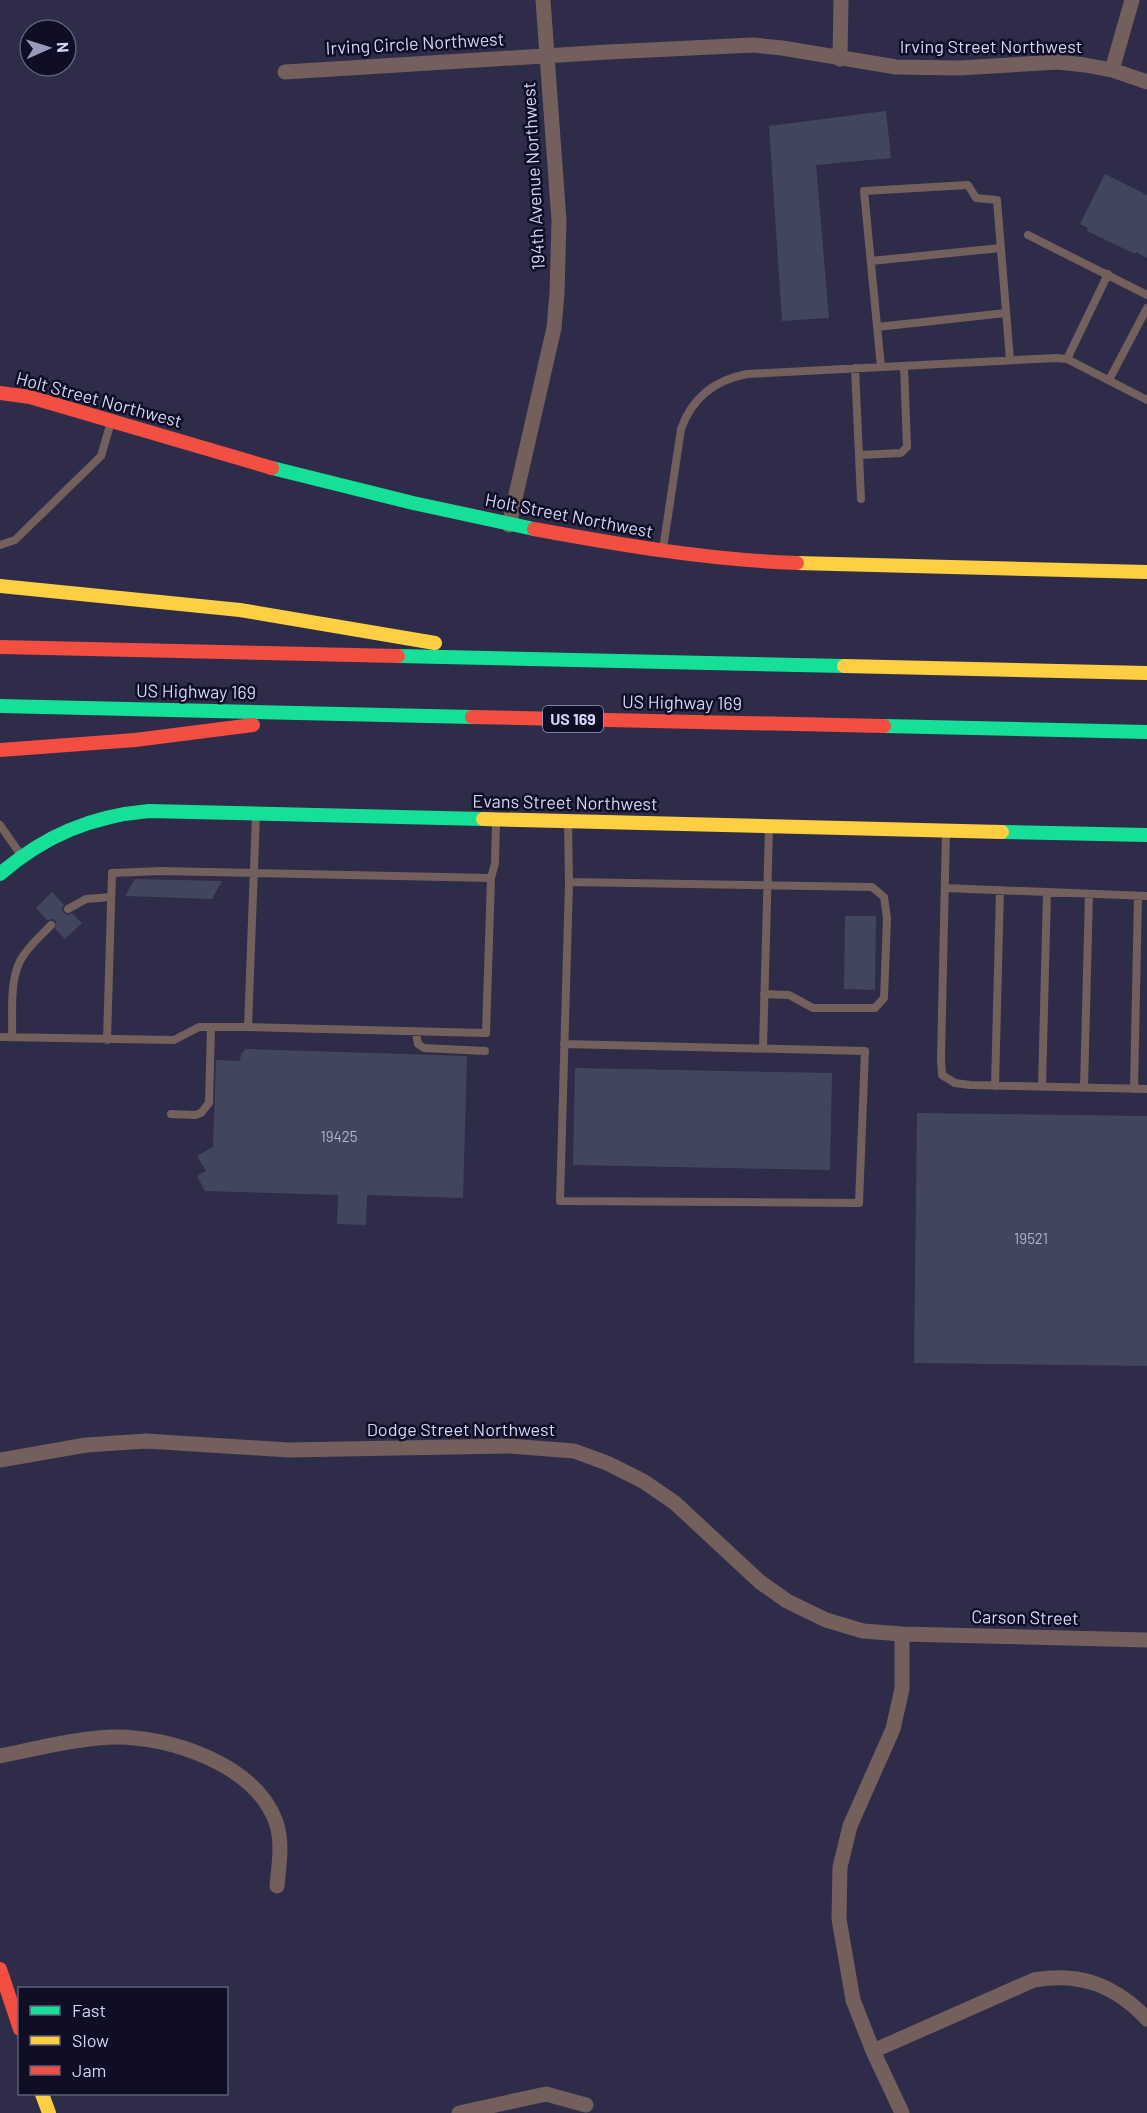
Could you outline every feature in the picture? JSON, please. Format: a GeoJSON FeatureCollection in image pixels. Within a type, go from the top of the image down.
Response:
{"type":"FeatureCollection","features":[{"type":"Feature","properties":{"kind":"main road","name":"Holt Street Northwest"},"geometry":{"type":"LineString","coordinates":[[0,393],[30,396],[294,474],[510,525],[662,552],[768,562],[1147,572]]}},
{"type":"Feature","properties":{"kind":"main road"},"geometry":{"type":"LineString","coordinates":[[0,586],[240,610],[531,659]]}},
{"type":"Feature","properties":{"kind":"main road"},"geometry":{"type":"LineString","coordinates":[[0,646],[1147,673]]}},
{"type":"Feature","properties":{"kind":"main road","name":"US Highway 169"},"geometry":{"type":"LineString","coordinates":[[0,706],[1147,732]]}},
{"type":"Feature","properties":{"kind":"main road"},"geometry":{"type":"LineString","coordinates":[[0,750],[135,740],[342,714]]}},
{"type":"Feature","properties":{"kind":"main road","name":"Evans Street Northwest"},"geometry":{"type":"LineString","coordinates":[[0,874],[61,831],[106,815],[172,810],[256,814],[1147,835]]}},
{"type":"Feature","properties":{"kind":"main road"},"geometry":{"type":"LineString","coordinates":[[0,1969],[18,2023]]}},
{"type":"Feature","properties":{"kind":"main road"},"geometry":{"type":"LineString","coordinates":[[42,2095],[49,2113]]}},
{"type":"Feature","properties":{"kind":"street","name":"194th Avenue Northwest"},"geometry":{"type":"LineString","coordinates":[[510,525],[554,328],[557,293],[559,220],[543,0]]}},
{"type":"Feature","properties":{"kind":"street"},"geometry":{"type":"LineString","coordinates":[[840,59],[841,0]]}},
{"type":"Feature","properties":{"kind":"street"},"geometry":{"type":"LineString","coordinates":[[1112,70],[1132,0]]}},
{"type":"Feature","properties":{"kind":"street","name":"Irving Street Northwest"},"geometry":{"type":"LineString","coordinates":[[547,56],[753,45],[896,68],[926,69],[1058,63],[1112,70],[1147,81]]}},
{"type":"Feature","properties":{"kind":"street","name":"Irving Circle Northwest"},"geometry":{"type":"LineString","coordinates":[[285,72],[547,56]]}},
{"type":"Feature","properties":{"kind":"street","name":"Dodge Street Northwest"},"geometry":{"type":"LineString","coordinates":[[0,1460],[86,1445],[146,1441],[288,1450],[509,1446],[574,1451],[607,1463],[643,1481],[675,1503],[760,1582],[787,1601],[826,1620],[863,1631],[902,1634]]}},
{"type":"Feature","properties":{"kind":"street"},"geometry":{"type":"LineString","coordinates":[[902,1634],[902,1689],[893,1729],[850,1826],[840,1867],[839,1919],[853,2000],[873,2051],[902,2113]]}},
{"type":"Feature","properties":{"kind":"street","name":"Carson Street"},"geometry":{"type":"LineString","coordinates":[[902,1634],[1147,1640]]}},
{"type":"Feature","properties":{"kind":"street"},"geometry":{"type":"LineString","coordinates":[[0,1756],[111,1737],[155,1740],[197,1753],[236,1774],[265,1803],[275,1820],[279,1833],[281,1851],[277,1886]]}},
{"type":"Feature","properties":{"kind":"street"},"geometry":{"type":"LineString","coordinates":[[873,2051],[1034,1980],[1055,1977],[1080,1978],[1108,1988],[1127,2000],[1147,2019]]}},
{"type":"Feature","properties":{"kind":"street"},"geometry":{"type":"LineString","coordinates":[[459,2113],[546,2094],[586,2105]]}},
{"type":"Feature","properties":{"kind":"lane"},"geometry":{"type":"LineString","coordinates":[[881,367],[864,192],[968,185],[976,198],[997,200],[1010,360]]}},
{"type":"Feature","properties":{"kind":"lane"},"geometry":{"type":"LineString","coordinates":[[1028,235],[1147,295]]}},
{"type":"Feature","properties":{"kind":"lane"},"geometry":{"type":"LineString","coordinates":[[871,261],[1001,248]]}},
{"type":"Feature","properties":{"kind":"lane"},"geometry":{"type":"LineString","coordinates":[[1067,359],[1108,274]]}},
{"type":"Feature","properties":{"kind":"lane"},"geometry":{"type":"LineString","coordinates":[[1109,380],[1147,308]]}},
{"type":"Feature","properties":{"kind":"lane"},"geometry":{"type":"LineString","coordinates":[[878,327],[1006,313]]}},
{"type":"Feature","properties":{"kind":"lane"},"geometry":{"type":"LineString","coordinates":[[662,552],[681,429],[686,414],[700,396],[717,383],[732,376],[1056,358],[1067,359],[1147,400]]}},
{"type":"Feature","properties":{"kind":"lane"},"geometry":{"type":"LineString","coordinates":[[860,455],[901,453],[907,447],[904,366]]}},
{"type":"Feature","properties":{"kind":"lane"},"geometry":{"type":"LineString","coordinates":[[855,368],[861,499]]}},
{"type":"Feature","properties":{"kind":"lane"},"geometry":{"type":"LineString","coordinates":[[0,545],[15,540],[101,456],[111,420]]}},
{"type":"Feature","properties":{"kind":"lane"},"geometry":{"type":"LineString","coordinates":[[248,1027],[256,814]]}},
{"type":"Feature","properties":{"kind":"lane"},"geometry":{"type":"LineString","coordinates":[[0,1036],[174,1040],[200,1028],[211,1027],[486,1033],[491,878],[495,863],[496,819]]}},
{"type":"Feature","properties":{"kind":"lane"},"geometry":{"type":"LineString","coordinates":[[564,1044],[865,1051],[859,1203],[560,1201],[564,1044],[569,882],[568,820]]}},
{"type":"Feature","properties":{"kind":"lane"},"geometry":{"type":"LineString","coordinates":[[0,825],[22,857]]}},
{"type":"Feature","properties":{"kind":"lane"},"geometry":{"type":"LineString","coordinates":[[763,1048],[769,826]]}},
{"type":"Feature","properties":{"kind":"lane"},"geometry":{"type":"LineString","coordinates":[[946,830],[942,1075],[955,1083],[995,1086],[1147,1089]]}},
{"type":"Feature","properties":{"kind":"lane"},"geometry":{"type":"LineString","coordinates":[[106,1040],[112,873],[161,871],[491,878]]}},
{"type":"Feature","properties":{"kind":"lane"},"geometry":{"type":"LineString","coordinates":[[569,882],[872,886],[884,897],[887,918],[884,998],[875,1008],[813,1008],[789,995],[764,994]]}},
{"type":"Feature","properties":{"kind":"lane"},"geometry":{"type":"LineString","coordinates":[[945,888],[1143,896],[1134,1089]]}},
{"type":"Feature","properties":{"kind":"lane"},"geometry":{"type":"LineString","coordinates":[[995,1086],[1000,890]]}},
{"type":"Feature","properties":{"kind":"lane"},"geometry":{"type":"LineString","coordinates":[[1042,1087],[1047,892]]}},
{"type":"Feature","properties":{"kind":"lane"},"geometry":{"type":"LineString","coordinates":[[1084,1088],[1089,894]]}},
{"type":"Feature","properties":{"kind":"lane"},"geometry":{"type":"LineString","coordinates":[[68,909],[86,899],[111,897]]}},
{"type":"Feature","properties":{"kind":"lane"},"geometry":{"type":"LineString","coordinates":[[12,1037],[13,989],[21,961],[51,925]]}},
{"type":"Feature","properties":{"kind":"lane"},"geometry":{"type":"LineString","coordinates":[[171,1114],[195,1115],[201,1113],[209,1103],[211,1027]]}},
{"type":"Feature","properties":{"kind":"lane"},"geometry":{"type":"LineString","coordinates":[[416,1032],[418,1044],[424,1048],[485,1051]]}},
{"type":"Feature","properties":{"kind":"building"},"geometry":{"type":"Polygon","coordinates":[[[886,111],[891,158],[816,165],[829,318],[782,321],[769,126],[886,111]]]}},
{"type":"Feature","properties":{"kind":"building"},"geometry":{"type":"Polygon","coordinates":[[[1105,174],[1147,195],[1147,258],[1087,231],[1088,228],[1080,224],[1105,174]]]}},
{"type":"Feature","properties":{"kind":"building"},"geometry":{"type":"Polygon","coordinates":[[[135,879],[222,881],[212,899],[125,896],[135,879]]]}},
{"type":"Feature","properties":{"kind":"building"},"geometry":{"type":"Polygon","coordinates":[[[52,892],[64,905],[63,912],[67,915],[72,913],[82,923],[65,939],[55,929],[56,921],[47,920],[36,908],[52,892]]]}},
{"type":"Feature","properties":{"kind":"building"},"geometry":{"type":"Polygon","coordinates":[[[845,916],[876,916],[875,990],[844,989],[845,916]]]}},
{"type":"Feature","properties":{"kind":"building"},"geometry":{"type":"Polygon","coordinates":[[[246,1049],[467,1056],[463,1198],[367,1195],[366,1225],[337,1224],[338,1195],[205,1191],[197,1176],[206,1171],[197,1156],[213,1147],[216,1060],[240,1061],[241,1054],[246,1049]]]}},
{"type":"Feature","properties":{"kind":"building"},"geometry":{"type":"Polygon","coordinates":[[[575,1068],[832,1073],[830,1170],[573,1165],[575,1068]]]}},
{"type":"Feature","properties":{"kind":"building"},"geometry":{"type":"Polygon","coordinates":[[[917,1113],[1147,1116],[1147,1366],[914,1363],[917,1113]]]}},
{"type":"Feature","properties":{"kind":"traffic: fast"},"geometry":{"type":"LineString","coordinates":[[272,468],[413,503],[534,529]]}},
{"type":"Feature","properties":{"kind":"traffic: fast"},"geometry":{"type":"LineString","coordinates":[[398,656],[844,666]]}},
{"type":"Feature","properties":{"kind":"traffic: fast"},"geometry":{"type":"LineString","coordinates":[[0,706],[472,717]]}},
{"type":"Feature","properties":{"kind":"traffic: fast"},"geometry":{"type":"LineString","coordinates":[[884,726],[1147,732]]}},
{"type":"Feature","properties":{"kind":"traffic: fast"},"geometry":{"type":"LineString","coordinates":[[0,874],[34,849],[69,830],[107,818],[149,811],[483,819]]}},
{"type":"Feature","properties":{"kind":"traffic: fast"},"geometry":{"type":"LineString","coordinates":[[1002,832],[1147,835]]}},
{"type":"Feature","properties":{"kind":"traffic: slow"},"geometry":{"type":"LineString","coordinates":[[797,563],[1147,572]]}},
{"type":"Feature","properties":{"kind":"traffic: slow"},"geometry":{"type":"LineString","coordinates":[[0,586],[240,610],[435,643]]}},
{"type":"Feature","properties":{"kind":"traffic: slow"},"geometry":{"type":"LineString","coordinates":[[844,666],[1147,673]]}},
{"type":"Feature","properties":{"kind":"traffic: slow"},"geometry":{"type":"LineString","coordinates":[[483,819],[1002,832]]}},
{"type":"Feature","properties":{"kind":"traffic: slow"},"geometry":{"type":"LineString","coordinates":[[42,2095],[49,2113]]}},
{"type":"Feature","properties":{"kind":"traffic: jam"},"geometry":{"type":"LineString","coordinates":[[0,393],[30,397],[272,468]]}},
{"type":"Feature","properties":{"kind":"traffic: jam"},"geometry":{"type":"LineString","coordinates":[[534,529],[698,555],[797,563]]}},
{"type":"Feature","properties":{"kind":"traffic: jam"},"geometry":{"type":"LineString","coordinates":[[0,647],[398,656]]}},
{"type":"Feature","properties":{"kind":"traffic: jam"},"geometry":{"type":"LineString","coordinates":[[472,717],[884,726]]}},
{"type":"Feature","properties":{"kind":"traffic: jam"},"geometry":{"type":"LineString","coordinates":[[0,750],[135,740],[253,725]]}},
{"type":"Feature","properties":{"kind":"traffic: jam"},"geometry":{"type":"LineString","coordinates":[[0,1969],[18,2023]]}}]}
